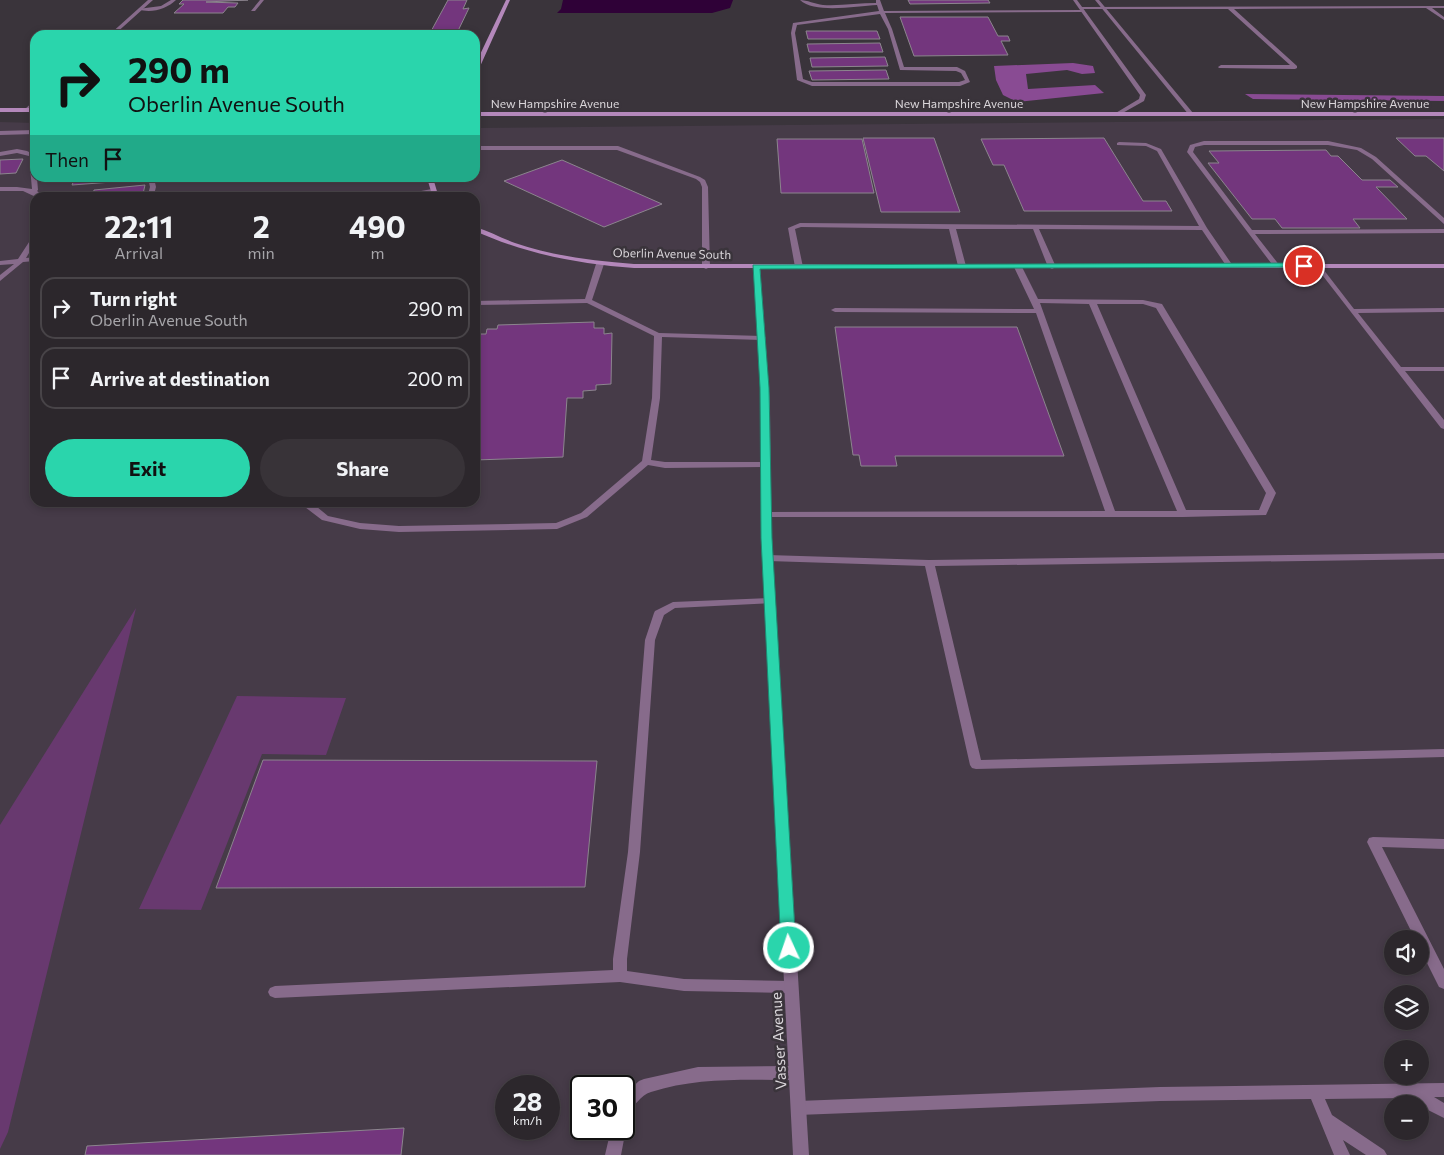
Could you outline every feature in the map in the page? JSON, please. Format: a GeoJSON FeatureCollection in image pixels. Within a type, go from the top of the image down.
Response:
{"type":"FeatureCollection","features":[{"type":"Feature","properties":{"kind":"street"},"geometry":{"type":"LineString","coordinates":[[117,30],[150,0]]}},
{"type":"Feature","properties":{"kind":"street"},"geometry":{"type":"LineString","coordinates":[[140,9],[168,6],[174,0]]}},
{"type":"Feature","properties":{"kind":"street"},"geometry":{"type":"LineString","coordinates":[[253,10],[262,0]]}},
{"type":"Feature","properties":{"kind":"street"},"geometry":{"type":"LineString","coordinates":[[480,60],[508,0]]}},
{"type":"Feature","properties":{"kind":"street"},"geometry":{"type":"LineString","coordinates":[[802,0],[804,4],[813,6],[878,2],[890,29],[907,83]]}},
{"type":"Feature","properties":{"kind":"street"},"geometry":{"type":"LineString","coordinates":[[1075,0],[1143,95],[1142,100],[1117,114]]}},
{"type":"Feature","properties":{"kind":"street"},"geometry":{"type":"LineString","coordinates":[[1098,0],[1190,114]]}},
{"type":"Feature","properties":{"kind":"street"},"geometry":{"type":"LineString","coordinates":[[1283,0],[1287,8]]}},
{"type":"Feature","properties":{"kind":"street"},"geometry":{"type":"LineString","coordinates":[[1427,7],[1444,19]]}},
{"type":"Feature","properties":{"kind":"street"},"geometry":{"type":"LineString","coordinates":[[902,69],[957,69],[963,72],[968,81],[960,84],[812,84],[800,80],[793,33],[795,24],[882,12],[1082,10],[1103,8],[1444,7]]}},
{"type":"Feature","properties":{"kind":"street"},"geometry":{"type":"LineString","coordinates":[[1221,67],[1296,67],[1230,8]]}},
{"type":"Feature","properties":{"kind":"street"},"geometry":{"type":"LineString","coordinates":[[26,110],[30,106]]}},
{"type":"Feature","properties":{"kind":"street"},"geometry":{"type":"LineString","coordinates":[[0,110],[30,110]]}},
{"type":"Feature","properties":{"kind":"street","name":"New Hampshire Avenue"},"geometry":{"type":"LineString","coordinates":[[480,114],[1444,114]]}},
{"type":"Feature","properties":{"kind":"street"},"geometry":{"type":"LineString","coordinates":[[0,133],[30,132]]}},
{"type":"Feature","properties":{"kind":"street"},"geometry":{"type":"LineString","coordinates":[[1276,266],[1190,152],[1192,146],[1204,143],[1319,143],[1360,149],[1374,158],[1444,222]]}},
{"type":"Feature","properties":{"kind":"street"},"geometry":{"type":"LineString","coordinates":[[1119,144],[1156,147],[1229,266]]}},
{"type":"Feature","properties":{"kind":"street"},"geometry":{"type":"LineString","coordinates":[[480,148],[618,148],[698,178],[703,181],[705,188],[706,266]]}},
{"type":"Feature","properties":{"kind":"street"},"geometry":{"type":"LineString","coordinates":[[0,154],[18,151],[30,154]]}},
{"type":"Feature","properties":{"kind":"street"},"geometry":{"type":"LineString","coordinates":[[0,190],[20,188],[35,190],[34,182]]}},
{"type":"Feature","properties":{"kind":"street"},"geometry":{"type":"LineString","coordinates":[[799,267],[792,228],[800,225],[1204,228]]}},
{"type":"Feature","properties":{"kind":"street"},"geometry":{"type":"LineString","coordinates":[[952,226],[962,266]]}},
{"type":"Feature","properties":{"kind":"street"},"geometry":{"type":"LineString","coordinates":[[1035,227],[1052,267]]}},
{"type":"Feature","properties":{"kind":"street","name":"Oberlin Avenue South"},"geometry":{"type":"LineString","coordinates":[[480,231],[525,248],[600,264],[756,267],[1444,266]]}},
{"type":"Feature","properties":{"kind":"street"},"geometry":{"type":"LineString","coordinates":[[1250,232],[1444,231]]}},
{"type":"Feature","properties":{"kind":"street"},"geometry":{"type":"LineString","coordinates":[[0,279],[20,262],[30,245]]}},
{"type":"Feature","properties":{"kind":"street"},"geometry":{"type":"LineString","coordinates":[[0,263],[30,259]]}},
{"type":"Feature","properties":{"kind":"street"},"geometry":{"type":"LineString","coordinates":[[588,301],[600,264]]}},
{"type":"Feature","properties":{"kind":"street"},"geometry":{"type":"LineString","coordinates":[[1318,266],[1444,426]]}},
{"type":"Feature","properties":{"kind":"street","name":"Vasser Avenue"},"geometry":{"type":"LineString","coordinates":[[756,267],[762,338],[770,601],[801,1155]]}},
{"type":"Feature","properties":{"kind":"street"},"geometry":{"type":"LineString","coordinates":[[1018,267],[1035,301],[1111,514]]}},
{"type":"Feature","properties":{"kind":"street"},"geometry":{"type":"LineString","coordinates":[[480,303],[588,301],[658,335],[762,338]]}},
{"type":"Feature","properties":{"kind":"street"},"geometry":{"type":"LineString","coordinates":[[766,515],[1263,513],[1271,493],[1159,306],[1143,302],[1035,301]]}},
{"type":"Feature","properties":{"kind":"street"},"geometry":{"type":"LineString","coordinates":[[1092,301],[1183,514]]}},
{"type":"Feature","properties":{"kind":"street"},"geometry":{"type":"LineString","coordinates":[[835,310],[1038,311]]}},
{"type":"Feature","properties":{"kind":"street"},"geometry":{"type":"LineString","coordinates":[[1352,311],[1444,310]]}},
{"type":"Feature","properties":{"kind":"street"},"geometry":{"type":"LineString","coordinates":[[311,507],[325,518],[360,526],[408,528],[557,526],[584,515],[646,462],[656,398],[658,335]]}},
{"type":"Feature","properties":{"kind":"street"},"geometry":{"type":"LineString","coordinates":[[1398,369],[1444,369]]}},
{"type":"Feature","properties":{"kind":"street"},"geometry":{"type":"LineString","coordinates":[[646,462],[665,464],[766,465]]}},
{"type":"Feature","properties":{"kind":"street"},"geometry":{"type":"LineString","coordinates":[[768,558],[929,563],[1444,556]]}},
{"type":"Feature","properties":{"kind":"street"},"geometry":{"type":"LineString","coordinates":[[929,563],[976,765],[1444,753]]}},
{"type":"Feature","properties":{"kind":"street"},"geometry":{"type":"LineString","coordinates":[[620,976],[620,959],[634,852],[650,640],[659,613],[673,605],[770,601]]}},
{"type":"Feature","properties":{"kind":"street"},"geometry":{"type":"LineString","coordinates":[[1444,844],[1372,842],[1444,983]]}},
{"type":"Feature","properties":{"kind":"street"},"geometry":{"type":"LineString","coordinates":[[275,992],[620,976],[642,982],[680,986],[791,987]]}},
{"type":"Feature","properties":{"kind":"street"},"geometry":{"type":"LineString","coordinates":[[635,1095],[644,1086],[698,1074],[795,1073]]}},
{"type":"Feature","properties":{"kind":"street"},"geometry":{"type":"LineString","coordinates":[[1406,1090],[1444,1111]]}},
{"type":"Feature","properties":{"kind":"street"},"geometry":{"type":"LineString","coordinates":[[798,1108],[1160,1094],[1444,1090]]}},
{"type":"Feature","properties":{"kind":"street"},"geometry":{"type":"LineString","coordinates":[[1314,1092],[1342,1155]]}},
{"type":"Feature","properties":{"kind":"street"},"geometry":{"type":"LineString","coordinates":[[1327,1119],[1379,1155]]}},
{"type":"Feature","properties":{"kind":"street"},"geometry":{"type":"LineString","coordinates":[[613,1155],[616,1140]]}},
{"type":"Feature","properties":{"kind":"shaded area"},"geometry":{"type":"Polygon","coordinates":[[[563,0],[733,0],[730,8],[712,13],[557,13],[561,9],[563,0]]]}},
{"type":"Feature","properties":{"kind":"shaded area"},"geometry":{"type":"Polygon","coordinates":[[[1073,63],[1093,66],[1095,73],[1082,74],[1067,70],[1026,74],[1028,89],[1095,85],[1104,93],[1017,102],[1003,95],[996,80],[994,66],[1073,63]]]}},
{"type":"Feature","properties":{"kind":"shaded area"},"geometry":{"type":"Polygon","coordinates":[[[1245,94],[1444,96],[1444,101],[1253,99],[1245,94]]]}},
{"type":"Feature","properties":{"kind":"shaded area"},"geometry":{"type":"Polygon","coordinates":[[[1444,119],[1444,1155],[0,1155],[0,122],[30,123],[30,182],[480,182],[480,128],[1444,119]]]}},
{"type":"Feature","properties":{"kind":"shaded area"},"geometry":{"type":"Polygon","coordinates":[[[136,608],[8,1132],[0,1149],[0,825],[136,608]]]}},
{"type":"Feature","properties":{"kind":"shaded area"},"geometry":{"type":"Polygon","coordinates":[[[237,696],[346,698],[326,755],[262,754],[201,910],[139,909],[237,696]]]}},
{"type":"Feature","properties":{"kind":"building"},"geometry":{"type":"Polygon","coordinates":[[[183,0],[248,0],[206,2],[238,3],[235,7],[228,7],[223,13],[174,13],[184,4],[179,4],[183,0]]]}},
{"type":"Feature","properties":{"kind":"building"},"geometry":{"type":"Polygon","coordinates":[[[448,0],[467,0],[463,9],[469,8],[458,30],[432,30],[448,0]]]}},
{"type":"Feature","properties":{"kind":"building"},"geometry":{"type":"Polygon","coordinates":[[[908,0],[988,0],[990,3],[910,4],[908,0]]]}},
{"type":"Feature","properties":{"kind":"building"},"geometry":{"type":"Polygon","coordinates":[[[900,17],[988,17],[998,36],[1008,36],[1010,41],[1001,41],[1008,55],[914,56],[900,17]]]}},
{"type":"Feature","properties":{"kind":"building"},"geometry":{"type":"Polygon","coordinates":[[[806,31],[877,31],[880,39],[808,39],[806,31]]]}},
{"type":"Feature","properties":{"kind":"building"},"geometry":{"type":"Polygon","coordinates":[[[880,43],[883,52],[809,52],[807,44],[880,43]]]}},
{"type":"Feature","properties":{"kind":"building"},"geometry":{"type":"Polygon","coordinates":[[[885,57],[888,66],[812,67],[810,58],[885,57]]]}},
{"type":"Feature","properties":{"kind":"building"},"geometry":{"type":"Polygon","coordinates":[[[886,70],[889,79],[812,80],[809,71],[886,70]]]}},
{"type":"Feature","properties":{"kind":"building"},"geometry":{"type":"Polygon","coordinates":[[[863,138],[934,138],[960,212],[881,212],[863,138]]]}},
{"type":"Feature","properties":{"kind":"building"},"geometry":{"type":"Polygon","coordinates":[[[1104,138],[1143,201],[1166,201],[1172,211],[1024,211],[1004,165],[993,165],[981,139],[1104,138]]]}},
{"type":"Feature","properties":{"kind":"building"},"geometry":{"type":"Polygon","coordinates":[[[1396,138],[1444,138],[1444,171],[1426,156],[1415,156],[1396,138]]]}},
{"type":"Feature","properties":{"kind":"building"},"geometry":{"type":"Polygon","coordinates":[[[777,139],[862,139],[874,193],[781,193],[777,139]]]}},
{"type":"Feature","properties":{"kind":"building"},"geometry":{"type":"Polygon","coordinates":[[[1326,150],[1331,156],[1338,156],[1362,180],[1390,180],[1398,187],[1376,187],[1407,219],[1353,219],[1360,228],[1282,228],[1275,219],[1252,219],[1208,163],[1219,163],[1209,151],[1326,150]]]}},
{"type":"Feature","properties":{"kind":"building"},"geometry":{"type":"Polygon","coordinates":[[[23,159],[16,173],[0,174],[0,160],[23,159]]]}},
{"type":"Feature","properties":{"kind":"building"},"geometry":{"type":"Polygon","coordinates":[[[562,160],[662,204],[604,227],[504,181],[562,160]]]}},
{"type":"Feature","properties":{"kind":"building"},"geometry":{"type":"Polygon","coordinates":[[[73,182],[112,182],[72,185],[73,182]]]}},
{"type":"Feature","properties":{"kind":"building"},"geometry":{"type":"Polygon","coordinates":[[[145,185],[143,192],[94,192],[94,190],[145,185]]]}},
{"type":"Feature","properties":{"kind":"building"},"geometry":{"type":"Polygon","coordinates":[[[594,322],[594,328],[604,328],[604,334],[612,333],[611,384],[596,385],[596,390],[583,391],[583,398],[567,398],[563,457],[480,460],[480,334],[486,334],[487,329],[497,329],[498,325],[594,322]]]}},
{"type":"Feature","properties":{"kind":"building"},"geometry":{"type":"Polygon","coordinates":[[[835,327],[1017,327],[1064,456],[895,456],[897,466],[861,466],[859,455],[853,455],[835,327]]]}},
{"type":"Feature","properties":{"kind":"building"},"geometry":{"type":"Polygon","coordinates":[[[263,760],[597,761],[585,887],[216,888],[263,760]]]}},
{"type":"Feature","properties":{"kind":"building"},"geometry":{"type":"Polygon","coordinates":[[[404,1128],[401,1155],[85,1155],[87,1146],[404,1128]]]}},
{"type":"Feature","properties":{"kind":"route"},"geometry":{"type":"LineString","coordinates":[[789,948],[766,538],[766,405],[756,267],[1304,266]]}}]}
